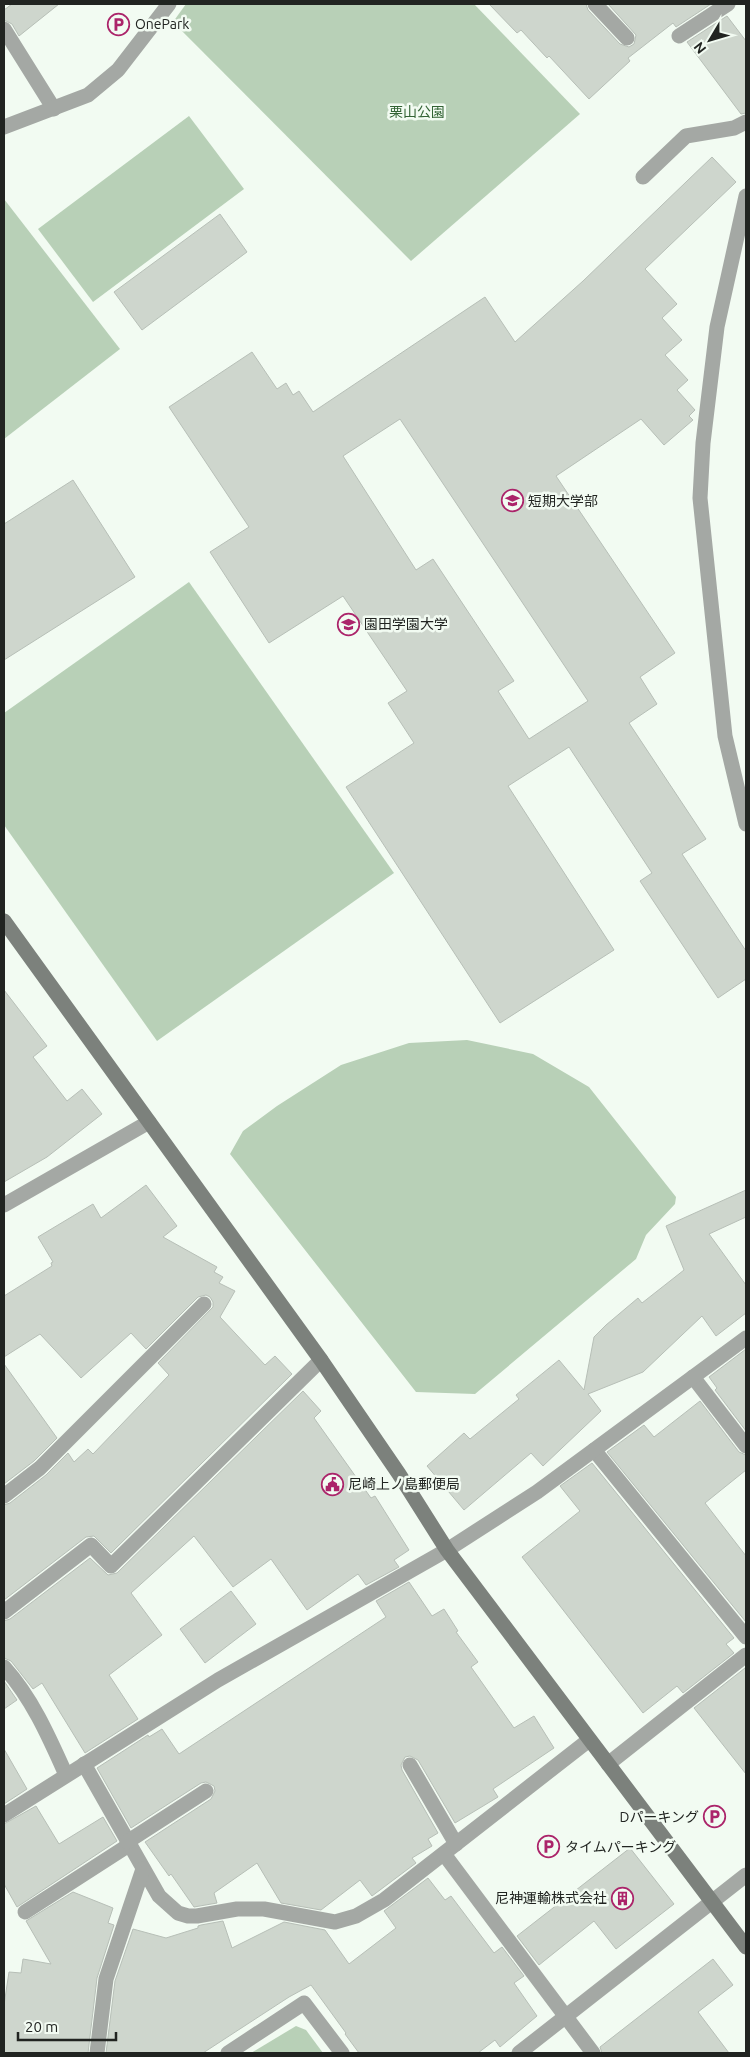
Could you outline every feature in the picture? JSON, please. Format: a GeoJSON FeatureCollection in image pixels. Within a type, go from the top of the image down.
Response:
{"type":"FeatureCollection","features":[{"type":"Feature","properties":{"kind":"street"},"geometry":{"type":"LineString","coordinates":[[4,127],[88,95],[118,70],[168,4]]}},
{"type":"Feature","properties":{"kind":"street"},"geometry":{"type":"LineString","coordinates":[[595,4],[627,38]]}},
{"type":"Feature","properties":{"kind":"street"},"geometry":{"type":"LineString","coordinates":[[679,36],[728,4]]}},
{"type":"Feature","properties":{"kind":"street"},"geometry":{"type":"LineString","coordinates":[[4,29],[54,109]]}},
{"type":"Feature","properties":{"kind":"street"},"geometry":{"type":"LineString","coordinates":[[643,177],[686,136],[734,128],[746,122]]}},
{"type":"Feature","properties":{"kind":"street"},"geometry":{"type":"LineString","coordinates":[[746,196],[717,327],[703,443],[700,498],[725,736],[746,824]]}},
{"type":"Feature","properties":{"kind":"street"},"geometry":{"type":"LineString","coordinates":[[4,921],[321,1360],[399,1474],[447,1550],[746,1948]]}},
{"type":"Feature","properties":{"kind":"street"},"geometry":{"type":"LineString","coordinates":[[4,1204],[149,1122]]}},
{"type":"Feature","properties":{"kind":"street"},"geometry":{"type":"LineString","coordinates":[[4,1496],[40,1468],[204,1304]]}},
{"type":"Feature","properties":{"kind":"street"},"geometry":{"type":"LineString","coordinates":[[4,1815],[218,1680],[447,1550],[537,1492],[745,1341]]}},
{"type":"Feature","properties":{"kind":"street"},"geometry":{"type":"LineString","coordinates":[[4,1612],[91,1545],[111,1566],[321,1360]]}},
{"type":"Feature","properties":{"kind":"street"},"geometry":{"type":"LineString","coordinates":[[693,1377],[746,1446]]}},
{"type":"Feature","properties":{"kind":"street"},"geometry":{"type":"LineString","coordinates":[[594,1450],[746,1637]]}},
{"type":"Feature","properties":{"kind":"street"},"geometry":{"type":"LineString","coordinates":[[608,1764],[746,1655]]}},
{"type":"Feature","properties":{"kind":"street"},"geometry":{"type":"LineString","coordinates":[[4,1667],[14,1678],[41,1721],[66,1775]]}},
{"type":"Feature","properties":{"kind":"street"},"geometry":{"type":"LineString","coordinates":[[84,1764],[159,1896],[178,1913],[197,1916],[237,1909],[264,1909],[335,1922],[369,1910],[444,1854],[589,1740]]}},
{"type":"Feature","properties":{"kind":"street"},"geometry":{"type":"LineString","coordinates":[[410,1765],[456,1844]]}},
{"type":"Feature","properties":{"kind":"street"},"geometry":{"type":"LineString","coordinates":[[25,1912],[206,1791]]}},
{"type":"Feature","properties":{"kind":"street"},"geometry":{"type":"LineString","coordinates":[[444,1854],[593,2053]]}},
{"type":"Feature","properties":{"kind":"street"},"geometry":{"type":"LineString","coordinates":[[97,2053],[106,1979],[143,1870]]}},
{"type":"Feature","properties":{"kind":"street"},"geometry":{"type":"LineString","coordinates":[[519,2053],[746,1875]]}},
{"type":"Feature","properties":{"kind":"street"},"geometry":{"type":"LineString","coordinates":[[228,2053],[304,2003],[342,2053]]}},
{"type":"Feature","properties":{"kind":"green space","name":"栗山公園"},"geometry":{"type":"Polygon","coordinates":[[[186,4],[474,4],[580,114],[411,261],[173,22],[186,4]]]}},
{"type":"Feature","properties":{"kind":"green space"},"geometry":{"type":"Polygon","coordinates":[[[189,116],[244,189],[93,302],[38,229],[189,116]]]}},
{"type":"Feature","properties":{"kind":"green space"},"geometry":{"type":"Polygon","coordinates":[[[4,199],[120,349],[4,439],[4,199]]]}},
{"type":"Feature","properties":{"kind":"green space"},"geometry":{"type":"Polygon","coordinates":[[[189,582],[394,873],[157,1041],[4,825],[4,713],[189,582]]]}},
{"type":"Feature","properties":{"kind":"green space"},"geometry":{"type":"Polygon","coordinates":[[[467,1040],[533,1054],[589,1087],[676,1197],[675,1204],[646,1235],[636,1259],[475,1394],[416,1392],[230,1154],[243,1131],[277,1106],[341,1065],[409,1043],[467,1040]]]}},
{"type":"Feature","properties":{"kind":"green space"},"geometry":{"type":"Polygon","coordinates":[[[296,2026],[306,2030],[323,2053],[251,2053],[296,2026]]]}},
{"type":"Feature","properties":{"kind":"building"},"geometry":{"type":"Polygon","coordinates":[[[12,4],[59,4],[19,36],[12,24],[4,20],[4,10],[12,4]]]}},
{"type":"Feature","properties":{"kind":"building"},"geometry":{"type":"Polygon","coordinates":[[[489,4],[586,4],[588,10],[620,44],[629,47],[634,44],[636,35],[608,4],[711,4],[676,27],[673,23],[628,58],[630,61],[589,99],[549,56],[547,58],[521,30],[517,33],[489,4]]]}},
{"type":"Feature","properties":{"kind":"building"},"geometry":{"type":"Polygon","coordinates":[[[727,16],[746,41],[746,113],[741,114],[687,42],[727,16]]]}},
{"type":"Feature","properties":{"kind":"building"},"geometry":{"type":"Polygon","coordinates":[[[712,157],[736,182],[645,269],[677,304],[662,318],[682,340],[665,355],[688,380],[677,390],[695,410],[689,416],[693,420],[664,445],[641,419],[556,476],[675,653],[640,677],[657,704],[629,723],[706,839],[682,854],[746,951],[746,979],[718,998],[640,881],[652,873],[569,747],[508,786],[614,950],[500,1023],[346,787],[414,743],[388,703],[407,691],[343,596],[269,643],[210,552],[249,527],[169,407],[252,352],[277,389],[286,383],[293,395],[299,391],[313,412],[485,297],[515,342],[583,281],[712,157]],[[400,419],[343,456],[416,570],[433,559],[514,681],[498,691],[529,739],[588,701],[400,419]]]}},
{"type":"Feature","properties":{"kind":"building"},"geometry":{"type":"Polygon","coordinates":[[[220,214],[247,252],[142,330],[114,292],[220,214]]]}},
{"type":"Feature","properties":{"kind":"building"},"geometry":{"type":"Polygon","coordinates":[[[73,480],[135,577],[4,660],[4,524],[73,480]]]}},
{"type":"Feature","properties":{"kind":"building"},"geometry":{"type":"Polygon","coordinates":[[[4,990],[47,1046],[33,1057],[67,1101],[82,1089],[102,1114],[47,1157],[4,1182],[4,990]]]}},
{"type":"Feature","properties":{"kind":"building"},"geometry":{"type":"Polygon","coordinates":[[[146,1185],[177,1226],[163,1237],[217,1267],[214,1272],[223,1277],[219,1283],[235,1291],[220,1317],[265,1365],[275,1356],[292,1374],[111,1553],[94,1536],[86,1537],[4,1600],[4,1505],[10,1503],[46,1475],[68,1453],[74,1462],[88,1449],[93,1454],[169,1375],[158,1363],[213,1307],[210,1297],[206,1295],[198,1297],[146,1349],[131,1333],[81,1378],[40,1334],[4,1357],[4,1296],[52,1266],[51,1263],[53,1262],[38,1237],[93,1204],[101,1218],[146,1185]]]}},
{"type":"Feature","properties":{"kind":"building"},"geometry":{"type":"Polygon","coordinates":[[[746,1190],[746,1217],[709,1234],[746,1285],[746,1313],[716,1336],[702,1316],[643,1372],[588,1394],[601,1411],[543,1466],[531,1453],[464,1510],[427,1466],[464,1433],[470,1439],[519,1399],[516,1395],[559,1360],[584,1390],[594,1337],[638,1298],[642,1303],[684,1270],[666,1226],[746,1190]]]}},
{"type":"Feature","properties":{"kind":"building"},"geometry":{"type":"Polygon","coordinates":[[[746,1349],[746,1431],[715,1390],[717,1388],[709,1377],[746,1349]]]}},
{"type":"Feature","properties":{"kind":"building"},"geometry":{"type":"Polygon","coordinates":[[[4,1364],[57,1438],[34,1461],[4,1484],[4,1364]]]}},
{"type":"Feature","properties":{"kind":"building"},"geometry":{"type":"Polygon","coordinates":[[[303,1391],[321,1411],[314,1418],[371,1498],[375,1496],[409,1550],[394,1560],[399,1567],[366,1585],[358,1574],[307,1610],[271,1559],[233,1587],[194,1536],[131,1593],[162,1635],[109,1675],[138,1719],[85,1753],[42,1683],[33,1689],[11,1661],[4,1658],[4,1621],[10,1619],[90,1558],[108,1575],[117,1573],[303,1391]]]}},
{"type":"Feature","properties":{"kind":"building"},"geometry":{"type":"Polygon","coordinates":[[[700,1401],[739,1452],[746,1455],[746,1470],[705,1503],[746,1556],[746,1622],[607,1452],[644,1425],[654,1437],[700,1401]]]}},
{"type":"Feature","properties":{"kind":"building"},"geometry":{"type":"Polygon","coordinates":[[[592,1463],[734,1638],[726,1644],[734,1653],[683,1693],[677,1686],[643,1713],[522,1557],[580,1511],[560,1486],[592,1463]]]}},
{"type":"Feature","properties":{"kind":"building"},"geometry":{"type":"Polygon","coordinates":[[[409,1582],[432,1616],[444,1609],[458,1631],[456,1632],[478,1662],[471,1667],[514,1728],[534,1716],[554,1748],[493,1789],[498,1797],[455,1823],[418,1760],[410,1756],[405,1757],[401,1765],[402,1770],[438,1833],[428,1839],[432,1846],[412,1858],[416,1863],[372,1896],[360,1880],[321,1910],[281,1903],[257,1863],[214,1893],[217,1903],[194,1907],[145,1842],[211,1799],[215,1791],[214,1786],[206,1782],[201,1783],[131,1828],[97,1768],[148,1735],[149,1737],[162,1729],[179,1754],[386,1617],[376,1601],[409,1582]]]}},
{"type":"Feature","properties":{"kind":"building"},"geometry":{"type":"Polygon","coordinates":[[[231,1591],[256,1624],[205,1663],[180,1629],[231,1591]]]}},
{"type":"Feature","properties":{"kind":"building"},"geometry":{"type":"Polygon","coordinates":[[[746,1669],[746,1774],[694,1708],[746,1669]]]}},
{"type":"Feature","properties":{"kind":"building"},"geometry":{"type":"Polygon","coordinates":[[[4,1681],[17,1700],[4,1709],[4,1681]]]}},
{"type":"Feature","properties":{"kind":"building"},"geometry":{"type":"Polygon","coordinates":[[[4,1749],[27,1789],[4,1804],[4,1749]]]}},
{"type":"Feature","properties":{"kind":"building"},"geometry":{"type":"Polygon","coordinates":[[[36,1806],[59,1844],[103,1817],[117,1841],[17,1907],[4,1884],[4,1824],[36,1806]]]}},
{"type":"Feature","properties":{"kind":"building","name":"尼神運輸株式会社"},"geometry":{"type":"Polygon","coordinates":[[[630,1848],[674,1904],[616,1949],[594,1921],[539,1965],[517,1936],[630,1848]]]}},
{"type":"Feature","properties":{"kind":"building"},"geometry":{"type":"Polygon","coordinates":[[[428,1878],[445,1900],[451,1896],[494,1953],[502,1947],[524,1976],[514,1983],[537,2016],[500,2047],[495,2040],[478,2053],[359,2053],[311,1985],[289,1997],[203,2053],[106,2053],[115,1981],[133,1929],[166,1938],[198,1928],[201,1925],[223,1921],[232,1948],[284,1922],[325,1930],[349,1964],[396,1928],[384,1911],[428,1878]]]}},
{"type":"Feature","properties":{"kind":"building"},"geometry":{"type":"Polygon","coordinates":[[[73,1892],[113,1908],[108,1923],[114,1925],[97,1978],[88,2053],[4,2053],[4,2005],[9,1972],[21,1973],[23,1959],[51,1964],[26,1921],[73,1892]]]}},
{"type":"Feature","properties":{"kind":"building"},"geometry":{"type":"Polygon","coordinates":[[[713,1959],[733,1985],[698,2012],[729,2053],[602,2053],[600,2047],[713,1959]]]}},
{"type":"Feature","properties":{"kind":"place","name":"OnePark"},"geometry":{"type":"Point","coordinates":[119,24]}},
{"type":"Feature","properties":{"kind":"place","name":"短期大学部"},"geometry":{"type":"Point","coordinates":[512,501]}},
{"type":"Feature","properties":{"kind":"place","name":"園田学園大学"},"geometry":{"type":"Point","coordinates":[348,624]}},
{"type":"Feature","properties":{"kind":"place","name":"尼崎上ノ島郵便局"},"geometry":{"type":"Point","coordinates":[332,1484]}},
{"type":"Feature","properties":{"kind":"place","name":"Dパーキング"},"geometry":{"type":"Point","coordinates":[715,1817]}},
{"type":"Feature","properties":{"kind":"place","name":"タイムパーキング"},"geometry":{"type":"Point","coordinates":[549,1847]}},
{"type":"Feature","properties":{"kind":"place","name":"尼神運輸株式会社"},"geometry":{"type":"Point","coordinates":[623,1898]}}]}
